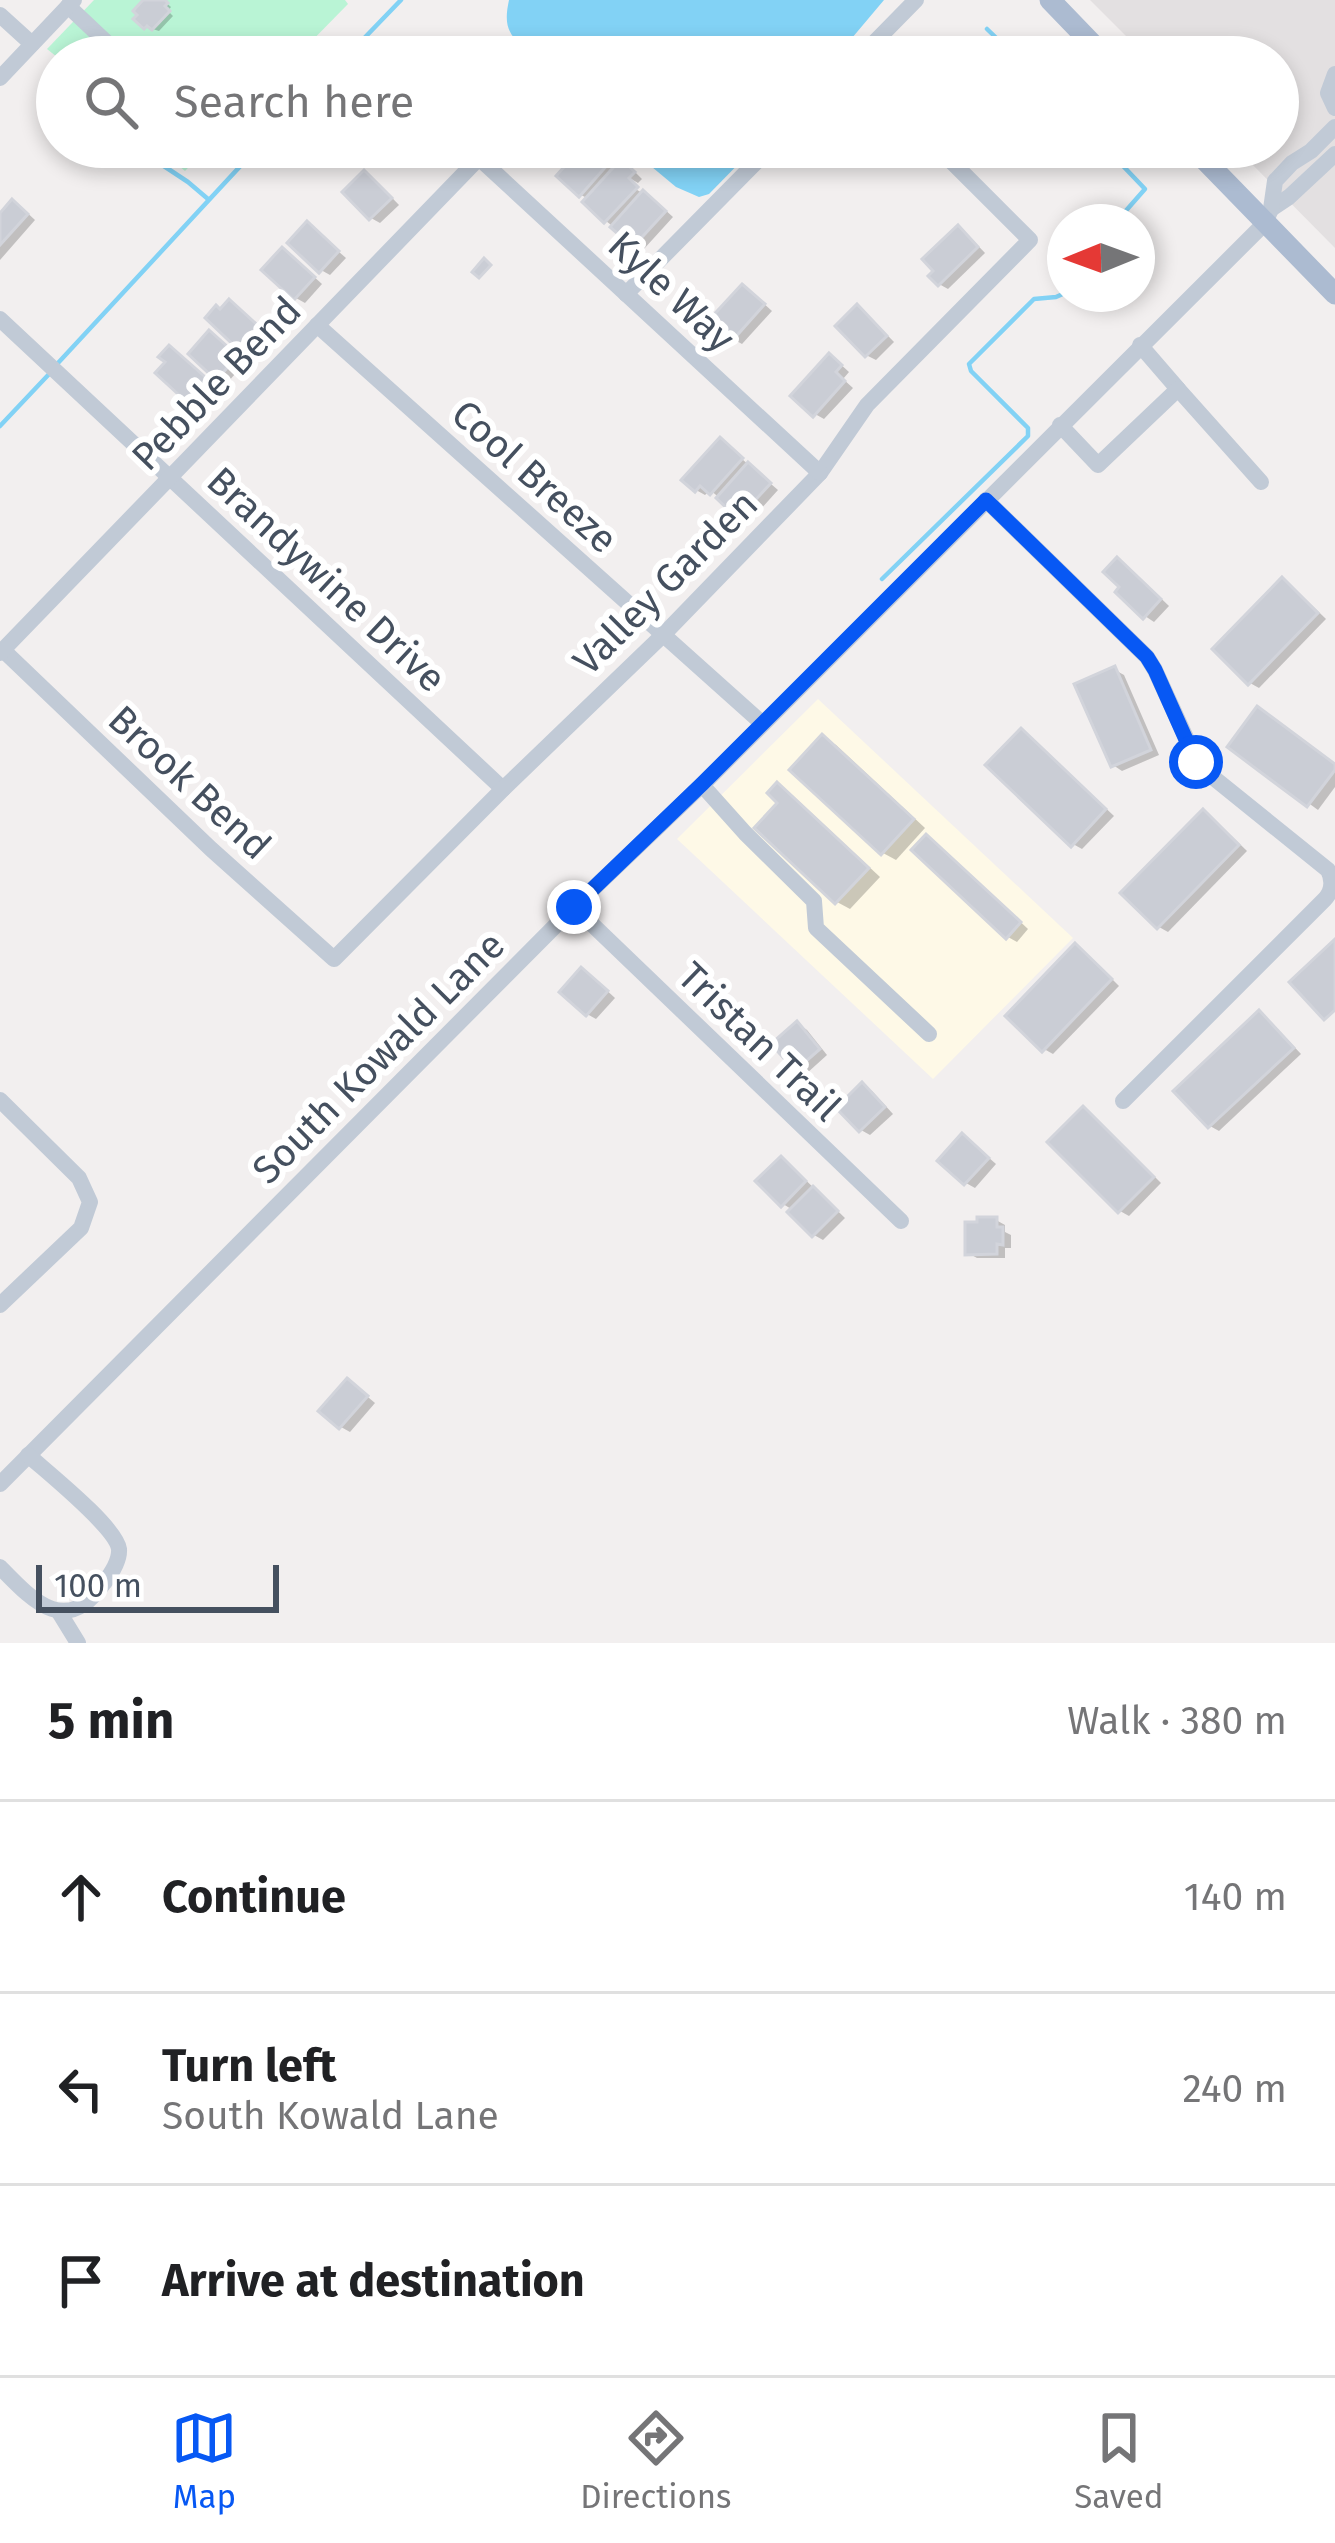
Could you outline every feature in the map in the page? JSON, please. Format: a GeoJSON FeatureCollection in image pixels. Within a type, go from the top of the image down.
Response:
{"type":"FeatureCollection","features":[{"type":"Feature","properties":{"kind":"main road"},"geometry":{"type":"LineString","coordinates":[[1050,0],[1085,36]]}},
{"type":"Feature","properties":{"kind":"main road"},"geometry":{"type":"LineString","coordinates":[[1215,168],[1268,216],[1335,294]]}},
{"type":"Feature","properties":{"kind":"street"},"geometry":{"type":"LineString","coordinates":[[881,36],[916,0]]}},
{"type":"Feature","properties":{"kind":"street"},"geometry":{"type":"LineString","coordinates":[[40,36],[71,3],[102,36]]}},
{"type":"Feature","properties":{"kind":"street"},"geometry":{"type":"LineString","coordinates":[[0,14],[32,44]]}},
{"type":"Feature","properties":{"kind":"street"},"geometry":{"type":"LineString","coordinates":[[0,78],[36,40]]}},
{"type":"Feature","properties":{"kind":"street"},"geometry":{"type":"LineString","coordinates":[[1335,74],[1328,86],[1335,108]]}},
{"type":"Feature","properties":{"kind":"street"},"geometry":{"type":"LineString","coordinates":[[1299,159],[1335,127]]}},
{"type":"Feature","properties":{"kind":"street"},"geometry":{"type":"LineString","coordinates":[[1268,216],[1335,154]]}},
{"type":"Feature","properties":{"kind":"street","name":"Pebble Bend"},"geometry":{"type":"LineString","coordinates":[[2,652],[468,168]]}},
{"type":"Feature","properties":{"kind":"street","name":"Kyle Way"},"geometry":{"type":"LineString","coordinates":[[489,168],[820,473]]}},
{"type":"Feature","properties":{"kind":"street"},"geometry":{"type":"LineString","coordinates":[[626,294],[750,168]]}},
{"type":"Feature","properties":{"kind":"street","name":"Valley Garden"},"geometry":{"type":"LineString","coordinates":[[334,959],[820,473],[867,405],[1030,240],[958,168]]}},
{"type":"Feature","properties":{"kind":"street"},"geometry":{"type":"LineString","coordinates":[[1268,216],[1275,181],[1287,168]]}},
{"type":"Feature","properties":{"kind":"street","name":"South Kowald Lane"},"geometry":{"type":"LineString","coordinates":[[0,1484],[1268,216]]}},
{"type":"Feature","properties":{"kind":"street","name":"Brandywine Drive"},"geometry":{"type":"LineString","coordinates":[[0,320],[503,789]]}},
{"type":"Feature","properties":{"kind":"street","name":"Cool Breeze"},"geometry":{"type":"LineString","coordinates":[[317,325],[763,724]]}},
{"type":"Feature","properties":{"kind":"street"},"geometry":{"type":"LineString","coordinates":[[1140,345],[1261,482]]}},
{"type":"Feature","properties":{"kind":"street"},"geometry":{"type":"LineString","coordinates":[[1060,425],[1098,465],[1178,389]]}},
{"type":"Feature","properties":{"kind":"street"},"geometry":{"type":"LineString","coordinates":[[986,500],[1151,663],[1199,766],[1331,876],[1330,894],[1123,1101]]}},
{"type":"Feature","properties":{"kind":"street","name":"Brook Bend"},"geometry":{"type":"LineString","coordinates":[[2,652],[334,959]]}},
{"type":"Feature","properties":{"kind":"street"},"geometry":{"type":"LineString","coordinates":[[702,784],[814,901],[816,928],[928,1034]]}},
{"type":"Feature","properties":{"kind":"street","name":"Tristan Trail"},"geometry":{"type":"LineString","coordinates":[[574,907],[902,1221]]}},
{"type":"Feature","properties":{"kind":"street"},"geometry":{"type":"LineString","coordinates":[[0,1100],[80,1178],[90,1202],[81,1228],[0,1304]]}},
{"type":"Feature","properties":{"kind":"street"},"geometry":{"type":"LineString","coordinates":[[0,1567],[46,1608],[72,1612],[87,1604],[116,1564],[119,1549],[111,1530],[28,1456]]}},
{"type":"Feature","properties":{"kind":"street"},"geometry":{"type":"LineString","coordinates":[[59,1612],[78,1643]]}},
{"type":"Feature","properties":{"kind":"shaded area"},"geometry":{"type":"Polygon","coordinates":[[[1090,0],[1335,0],[1335,248],[1256,168],[1299,168],[1299,36],[1126,36],[1090,0]]]}},
{"type":"Feature","properties":{"kind":"shaded area"},"geometry":{"type":"Polygon","coordinates":[[[818,699],[1073,938],[933,1079],[677,839],[818,699]]]}},
{"type":"Feature","properties":{"kind":"green space"},"geometry":{"type":"Polygon","coordinates":[[[94,0],[345,0],[348,4],[317,36],[59,36],[94,0]]]}},
{"type":"Feature","properties":{"kind":"water"},"geometry":{"type":"Polygon","coordinates":[[[509,0],[884,0],[854,36],[512,36],[507,19],[509,0]]]}},
{"type":"Feature","properties":{"kind":"water"},"geometry":{"type":"Polygon","coordinates":[[[653,168],[734,168],[709,194],[699,197],[676,187],[653,168]]]}},
{"type":"Feature","properties":{"kind":"building"},"geometry":{"type":"Polygon","coordinates":[[[143,0],[168,3],[165,6],[170,11],[152,30],[133,19],[137,15],[133,11],[143,0]]]}},
{"type":"Feature","properties":{"kind":"building"},"geometry":{"type":"Polygon","coordinates":[[[563,168],[605,168],[579,197],[556,176],[563,168]]]}},
{"type":"Feature","properties":{"kind":"building"},"geometry":{"type":"Polygon","coordinates":[[[613,168],[635,172],[629,178],[638,187],[604,223],[582,202],[613,168]]]}},
{"type":"Feature","properties":{"kind":"building"},"geometry":{"type":"Polygon","coordinates":[[[364,170],[392,198],[369,220],[342,192],[364,170]]]}},
{"type":"Feature","properties":{"kind":"building"},"geometry":{"type":"Polygon","coordinates":[[[643,190],[666,211],[633,247],[610,227],[643,190]]]}},
{"type":"Feature","properties":{"kind":"building"},"geometry":{"type":"Polygon","coordinates":[[[12,199],[28,214],[0,245],[0,213],[12,199]]]}},
{"type":"Feature","properties":{"kind":"building"},"geometry":{"type":"Polygon","coordinates":[[[307,221],[339,251],[319,273],[287,243],[307,221]]]}},
{"type":"Feature","properties":{"kind":"building"},"geometry":{"type":"Polygon","coordinates":[[[958,225],[978,247],[938,286],[922,259],[958,225]]]}},
{"type":"Feature","properties":{"kind":"building"},"geometry":{"type":"Polygon","coordinates":[[[282,247],[315,277],[294,300],[261,270],[282,247]]]}},
{"type":"Feature","properties":{"kind":"building"},"geometry":{"type":"Polygon","coordinates":[[[484,258],[491,265],[479,278],[472,272],[484,258]]]}},
{"type":"Feature","properties":{"kind":"building"},"geometry":{"type":"Polygon","coordinates":[[[742,284],[765,304],[731,342],[708,321],[742,284]]]}},
{"type":"Feature","properties":{"kind":"building"},"geometry":{"type":"Polygon","coordinates":[[[229,299],[264,331],[243,354],[205,318],[229,299]]]}},
{"type":"Feature","properties":{"kind":"building"},"geometry":{"type":"Polygon","coordinates":[[[857,304],[887,336],[865,357],[835,326],[857,304]]]}},
{"type":"Feature","properties":{"kind":"building"},"geometry":{"type":"Polygon","coordinates":[[[209,330],[238,356],[216,380],[188,354],[209,330]]]}},
{"type":"Feature","properties":{"kind":"building"},"geometry":{"type":"Polygon","coordinates":[[[169,345],[212,383],[191,406],[155,373],[165,362],[158,357],[169,345]]]}},
{"type":"Feature","properties":{"kind":"building"},"geometry":{"type":"Polygon","coordinates":[[[829,353],[842,365],[836,372],[845,381],[813,417],[790,396],[829,353]]]}},
{"type":"Feature","properties":{"kind":"building"},"geometry":{"type":"Polygon","coordinates":[[[720,437],[743,458],[710,495],[700,486],[695,492],[681,480],[720,437]]]}},
{"type":"Feature","properties":{"kind":"building"},"geometry":{"type":"Polygon","coordinates":[[[748,462],[771,483],[738,519],[716,498],[748,462]]]}},
{"type":"Feature","properties":{"kind":"building"},"geometry":{"type":"Polygon","coordinates":[[[1117,557],[1161,599],[1143,619],[1115,592],[1119,587],[1103,572],[1117,557]]]}},
{"type":"Feature","properties":{"kind":"building"},"geometry":{"type":"Polygon","coordinates":[[[1282,577],[1318,613],[1248,685],[1212,649],[1282,577]]]}},
{"type":"Feature","properties":{"kind":"building"},"geometry":{"type":"Polygon","coordinates":[[[1115,666],[1151,750],[1111,767],[1074,684],[1115,666]]]}},
{"type":"Feature","properties":{"kind":"building"},"geometry":{"type":"Polygon","coordinates":[[[1257,706],[1335,764],[1307,807],[1227,747],[1257,706]]]}},
{"type":"Feature","properties":{"kind":"building"},"geometry":{"type":"Polygon","coordinates":[[[1021,728],[1106,809],[1071,847],[985,765],[1021,728]]]}},
{"type":"Feature","properties":{"kind":"building"},"geometry":{"type":"Polygon","coordinates":[[[822,734],[914,819],[881,855],[789,770],[822,734]]]}},
{"type":"Feature","properties":{"kind":"building"},"geometry":{"type":"Polygon","coordinates":[[[777,782],[869,868],[835,904],[754,828],[777,803],[767,793],[777,782]]]}},
{"type":"Feature","properties":{"kind":"building"},"geometry":{"type":"Polygon","coordinates":[[[1203,809],[1239,845],[1157,929],[1120,893],[1203,809]]]}},
{"type":"Feature","properties":{"kind":"building"},"geometry":{"type":"Polygon","coordinates":[[[926,834],[1021,922],[1006,939],[911,850],[926,834]]]}},
{"type":"Feature","properties":{"kind":"building"},"geometry":{"type":"Polygon","coordinates":[[[1335,939],[1335,1010],[1324,1020],[1289,982],[1335,939]]]}},
{"type":"Feature","properties":{"kind":"building"},"geometry":{"type":"Polygon","coordinates":[[[1075,943],[1112,979],[1042,1052],[1005,1016],[1075,943]]]}},
{"type":"Feature","properties":{"kind":"building"},"geometry":{"type":"Polygon","coordinates":[[[581,967],[608,991],[586,1016],[559,992],[581,967]]]}},
{"type":"Feature","properties":{"kind":"building"},"geometry":{"type":"Polygon","coordinates":[[[1259,1010],[1294,1048],[1208,1128],[1173,1091],[1259,1010]]]}},
{"type":"Feature","properties":{"kind":"building"},"geometry":{"type":"Polygon","coordinates":[[[797,1021],[820,1049],[795,1071],[771,1044],[797,1021]]]}},
{"type":"Feature","properties":{"kind":"building"},"geometry":{"type":"Polygon","coordinates":[[[862,1082],[885,1107],[859,1132],[836,1108],[862,1082]]]}},
{"type":"Feature","properties":{"kind":"building"},"geometry":{"type":"Polygon","coordinates":[[[1083,1106],[1154,1177],[1118,1213],[1047,1142],[1083,1106]]]}},
{"type":"Feature","properties":{"kind":"building"},"geometry":{"type":"Polygon","coordinates":[[[962,1133],[989,1158],[964,1185],[937,1161],[962,1133]]]}},
{"type":"Feature","properties":{"kind":"building"},"geometry":{"type":"Polygon","coordinates":[[[781,1156],[806,1181],[781,1207],[755,1181],[781,1156]]]}},
{"type":"Feature","properties":{"kind":"building"},"geometry":{"type":"Polygon","coordinates":[[[813,1186],[838,1211],[812,1237],[787,1212],[813,1186]]]}},
{"type":"Feature","properties":{"kind":"building"},"geometry":{"type":"Polygon","coordinates":[[[977,1217],[997,1217],[997,1227],[1003,1227],[1003,1245],[997,1244],[997,1254],[965,1255],[965,1222],[977,1222],[977,1217]]]}},
{"type":"Feature","properties":{"kind":"building"},"geometry":{"type":"Polygon","coordinates":[[[347,1378],[368,1396],[339,1429],[318,1411],[347,1378]]]}},
{"type":"Feature","properties":{"kind":"waterway"},"geometry":{"type":"LineString","coordinates":[[366,36],[401,0]]}},
{"type":"Feature","properties":{"kind":"waterway"},"geometry":{"type":"LineString","coordinates":[[987,29],[994,36]]}},
{"type":"Feature","properties":{"kind":"waterway"},"geometry":{"type":"LineString","coordinates":[[167,168],[208,199]]}},
{"type":"Feature","properties":{"kind":"waterway"},"geometry":{"type":"LineString","coordinates":[[58,363],[239,168]]}},
{"type":"Feature","properties":{"kind":"waterway"},"geometry":{"type":"LineString","coordinates":[[1125,168],[1145,189],[1132,204]]}},
{"type":"Feature","properties":{"kind":"waterway"},"geometry":{"type":"LineString","coordinates":[[882,579],[1028,436],[1028,428],[969,364],[1034,299],[1047,298]]}},
{"type":"Feature","properties":{"kind":"waterway"},"geometry":{"type":"LineString","coordinates":[[0,426],[51,372]]}},
{"type":"Feature","properties":{"kind":"route"},"geometry":{"type":"LineString","coordinates":[[574,907],[986,500],[1147,657],[1196,762]]}}]}
